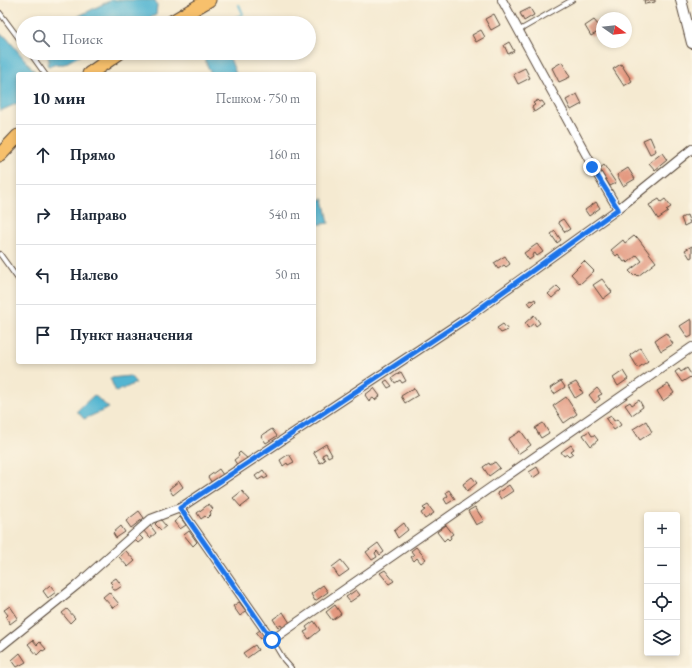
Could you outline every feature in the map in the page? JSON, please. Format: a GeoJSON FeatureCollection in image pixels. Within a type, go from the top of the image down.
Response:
{"type":"FeatureCollection","features":[{"type":"Feature","properties":{"kind":"main road"},"geometry":{"type":"LineString","coordinates":[[182,16],[209,0]]}},
{"type":"Feature","properties":{"kind":"main road"},"geometry":{"type":"LineString","coordinates":[[92,72],[108,60]]}},
{"type":"Feature","properties":{"kind":"main road"},"geometry":{"type":"LineString","coordinates":[[0,155],[16,138]]}},
{"type":"Feature","properties":{"kind":"street"},"geometry":{"type":"LineString","coordinates":[[502,0],[592,167],[618,209]]}},
{"type":"Feature","properties":{"kind":"street"},"geometry":{"type":"LineString","coordinates":[[682,0],[690,25],[692,43]]}},
{"type":"Feature","properties":{"kind":"street"},"geometry":{"type":"LineString","coordinates":[[0,647],[78,585],[151,519],[180,508],[468,317],[618,209],[692,149]]}},
{"type":"Feature","properties":{"kind":"street"},"geometry":{"type":"LineString","coordinates":[[180,508],[272,640],[692,347]]}},
{"type":"Feature","properties":{"kind":"lane"},"geometry":{"type":"LineString","coordinates":[[518,31],[572,0]]}},
{"type":"Feature","properties":{"kind":"lane"},"geometry":{"type":"LineString","coordinates":[[0,13],[16,35]]}},
{"type":"Feature","properties":{"kind":"lane"},"geometry":{"type":"LineString","coordinates":[[35,60],[44,72]]}},
{"type":"Feature","properties":{"kind":"lane"},"geometry":{"type":"LineString","coordinates":[[0,254],[16,276]]}},
{"type":"Feature","properties":{"kind":"lane"},"geometry":{"type":"LineString","coordinates":[[272,640],[284,660],[291,668]]}},
{"type":"Feature","properties":{"kind":"water"},"geometry":{"type":"Polygon","coordinates":[[[111,0],[155,0],[157,5],[156,15],[154,16],[79,16],[111,0]]]}},
{"type":"Feature","properties":{"kind":"water"},"geometry":{"type":"Polygon","coordinates":[[[0,34],[6,37],[16,49],[16,60],[25,60],[35,72],[16,72],[16,104],[0,111],[0,34]]]}},
{"type":"Feature","properties":{"kind":"water"},"geometry":{"type":"Polygon","coordinates":[[[49,60],[71,60],[64,64],[47,65],[49,60]]]}},
{"type":"Feature","properties":{"kind":"water"},"geometry":{"type":"Polygon","coordinates":[[[205,60],[231,60],[235,72],[210,72],[205,60]]]}},
{"type":"Feature","properties":{"kind":"water"},"geometry":{"type":"Polygon","coordinates":[[[324,199],[329,223],[316,225],[316,200],[324,199]]]}},
{"type":"Feature","properties":{"kind":"water"},"geometry":{"type":"Polygon","coordinates":[[[130,376],[136,383],[116,392],[110,378],[130,376]]]}},
{"type":"Feature","properties":{"kind":"water"},"geometry":{"type":"Polygon","coordinates":[[[94,395],[109,408],[84,419],[77,411],[94,395]]]}},
{"type":"Feature","properties":{"kind":"building"},"geometry":{"type":"Polygon","coordinates":[[[644,0],[655,0],[655,2],[645,4],[644,0]]]}},
{"type":"Feature","properties":{"kind":"building"},"geometry":{"type":"Polygon","coordinates":[[[530,8],[534,15],[524,21],[520,13],[530,8]]]}},
{"type":"Feature","properties":{"kind":"building"},"geometry":{"type":"Polygon","coordinates":[[[494,14],[500,25],[491,30],[485,19],[494,14]]]}},
{"type":"Feature","properties":{"kind":"building"},"geometry":{"type":"Polygon","coordinates":[[[594,20],[596,22],[596,33],[591,36],[585,26],[594,20]]]}},
{"type":"Feature","properties":{"kind":"building"},"geometry":{"type":"Polygon","coordinates":[[[481,30],[485,37],[476,42],[472,35],[481,30]]]}},
{"type":"Feature","properties":{"kind":"building"},"geometry":{"type":"Polygon","coordinates":[[[509,42],[514,51],[508,54],[504,45],[509,42]]]}},
{"type":"Feature","properties":{"kind":"building"},"geometry":{"type":"Polygon","coordinates":[[[562,62],[570,77],[559,82],[552,68],[562,62]]]}},
{"type":"Feature","properties":{"kind":"building"},"geometry":{"type":"Polygon","coordinates":[[[621,64],[632,81],[624,86],[613,69],[621,64]]]}},
{"type":"Feature","properties":{"kind":"building"},"geometry":{"type":"Polygon","coordinates":[[[525,68],[530,78],[518,84],[513,74],[525,68]]]}},
{"type":"Feature","properties":{"kind":"building"},"geometry":{"type":"Polygon","coordinates":[[[577,94],[582,104],[571,110],[566,100],[577,94]]]}},
{"type":"Feature","properties":{"kind":"building"},"geometry":{"type":"Polygon","coordinates":[[[538,100],[540,102],[542,101],[545,105],[534,112],[532,107],[535,105],[533,103],[538,100]]]}},
{"type":"Feature","properties":{"kind":"building"},"geometry":{"type":"Polygon","coordinates":[[[650,137],[656,151],[650,154],[643,140],[650,137]]]}},
{"type":"Feature","properties":{"kind":"building"},"geometry":{"type":"Polygon","coordinates":[[[662,153],[667,160],[655,170],[649,163],[662,153]]]}},
{"type":"Feature","properties":{"kind":"building"},"geometry":{"type":"Polygon","coordinates":[[[604,165],[616,183],[610,186],[599,169],[604,165]]]}},
{"type":"Feature","properties":{"kind":"building"},"geometry":{"type":"Polygon","coordinates":[[[628,168],[635,179],[623,186],[617,175],[628,168]]]}},
{"type":"Feature","properties":{"kind":"building"},"geometry":{"type":"Polygon","coordinates":[[[659,199],[661,202],[665,199],[671,207],[666,210],[668,212],[658,219],[649,205],[659,199]]]}},
{"type":"Feature","properties":{"kind":"building"},"geometry":{"type":"Polygon","coordinates":[[[596,202],[600,208],[589,216],[585,210],[596,202]]]}},
{"type":"Feature","properties":{"kind":"building"},"geometry":{"type":"Polygon","coordinates":[[[687,215],[690,223],[684,226],[681,218],[687,215]]]}},
{"type":"Feature","properties":{"kind":"building"},"geometry":{"type":"Polygon","coordinates":[[[563,219],[570,229],[565,232],[558,222],[563,219]]]}},
{"type":"Feature","properties":{"kind":"building"},"geometry":{"type":"Polygon","coordinates":[[[555,231],[561,240],[557,243],[551,234],[555,231]]]}},
{"type":"Feature","properties":{"kind":"building"},"geometry":{"type":"Polygon","coordinates":[[[634,236],[636,238],[637,237],[656,262],[638,276],[636,274],[634,276],[629,271],[642,261],[637,255],[628,263],[626,261],[624,262],[618,254],[616,256],[611,250],[623,240],[625,243],[634,236]]]}},
{"type":"Feature","properties":{"kind":"building"},"geometry":{"type":"Polygon","coordinates":[[[537,244],[543,252],[537,256],[535,253],[529,260],[524,253],[537,244]]]}},
{"type":"Feature","properties":{"kind":"building"},"geometry":{"type":"Polygon","coordinates":[[[692,246],[692,257],[690,258],[685,250],[692,246]]]}},
{"type":"Feature","properties":{"kind":"building"},"geometry":{"type":"Polygon","coordinates":[[[505,256],[510,264],[506,267],[504,265],[498,269],[494,263],[505,256]]]}},
{"type":"Feature","properties":{"kind":"building"},"geometry":{"type":"Polygon","coordinates":[[[584,261],[594,271],[580,284],[571,274],[584,261]]]}},
{"type":"Feature","properties":{"kind":"building"},"geometry":{"type":"Polygon","coordinates":[[[602,279],[612,292],[603,299],[593,285],[602,279]]]}},
{"type":"Feature","properties":{"kind":"building"},"geometry":{"type":"Polygon","coordinates":[[[557,286],[561,290],[552,298],[548,294],[557,286]]]}},
{"type":"Feature","properties":{"kind":"building"},"geometry":{"type":"Polygon","coordinates":[[[535,299],[536,301],[531,306],[528,302],[535,299]]]}},
{"type":"Feature","properties":{"kind":"building"},"geometry":{"type":"Polygon","coordinates":[[[534,315],[540,323],[536,326],[534,323],[528,328],[525,323],[534,315]]]}},
{"type":"Feature","properties":{"kind":"building"},"geometry":{"type":"Polygon","coordinates":[[[691,319],[692,336],[688,338],[680,326],[691,319]]]}},
{"type":"Feature","properties":{"kind":"building"},"geometry":{"type":"Polygon","coordinates":[[[503,324],[508,330],[501,333],[497,328],[503,324]]]}},
{"type":"Feature","properties":{"kind":"building"},"geometry":{"type":"Polygon","coordinates":[[[666,333],[673,344],[661,351],[655,340],[666,333]]]}},
{"type":"Feature","properties":{"kind":"building"},"geometry":{"type":"Polygon","coordinates":[[[640,348],[648,361],[638,368],[630,355],[640,348]]]}},
{"type":"Feature","properties":{"kind":"building"},"geometry":{"type":"Polygon","coordinates":[[[687,368],[692,376],[682,382],[675,372],[679,369],[681,372],[687,368]]]}},
{"type":"Feature","properties":{"kind":"building"},"geometry":{"type":"Polygon","coordinates":[[[623,371],[628,379],[618,386],[613,378],[623,371]]]}},
{"type":"Feature","properties":{"kind":"building"},"geometry":{"type":"Polygon","coordinates":[[[401,372],[406,381],[402,383],[400,380],[395,383],[392,378],[401,372]]]}},
{"type":"Feature","properties":{"kind":"building"},"geometry":{"type":"Polygon","coordinates":[[[387,380],[392,386],[388,388],[384,382],[387,380]]]}},
{"type":"Feature","properties":{"kind":"building"},"geometry":{"type":"Polygon","coordinates":[[[561,381],[565,387],[554,394],[550,388],[561,381]]]}},
{"type":"Feature","properties":{"kind":"building"},"geometry":{"type":"Polygon","coordinates":[[[576,382],[583,393],[575,398],[568,386],[576,382]]]}},
{"type":"Feature","properties":{"kind":"building"},"geometry":{"type":"Polygon","coordinates":[[[668,384],[674,393],[663,401],[657,391],[668,384]]]}},
{"type":"Feature","properties":{"kind":"building"},"geometry":{"type":"Polygon","coordinates":[[[374,388],[380,396],[375,400],[373,398],[369,401],[365,395],[374,388]]]}},
{"type":"Feature","properties":{"kind":"building"},"geometry":{"type":"Polygon","coordinates":[[[414,388],[418,395],[405,403],[401,396],[414,388]]]}},
{"type":"Feature","properties":{"kind":"building"},"geometry":{"type":"Polygon","coordinates":[[[597,388],[602,394],[598,396],[600,399],[595,403],[589,395],[597,388]]]}},
{"type":"Feature","properties":{"kind":"building"},"geometry":{"type":"Polygon","coordinates":[[[566,397],[577,414],[564,423],[553,406],[566,397]]]}},
{"type":"Feature","properties":{"kind":"building"},"geometry":{"type":"Polygon","coordinates":[[[639,400],[643,407],[632,415],[625,405],[630,402],[632,405],[639,400]]]}},
{"type":"Feature","properties":{"kind":"building"},"geometry":{"type":"Polygon","coordinates":[[[611,416],[614,421],[617,419],[621,425],[614,430],[606,419],[611,416]]]}},
{"type":"Feature","properties":{"kind":"building"},"geometry":{"type":"Polygon","coordinates":[[[646,421],[652,432],[640,440],[633,429],[646,421]]]}},
{"type":"Feature","properties":{"kind":"building"},"geometry":{"type":"Polygon","coordinates":[[[543,423],[549,433],[541,438],[535,428],[543,423]]]}},
{"type":"Feature","properties":{"kind":"building"},"geometry":{"type":"Polygon","coordinates":[[[272,429],[277,436],[266,443],[261,436],[272,429]]]}},
{"type":"Feature","properties":{"kind":"building"},"geometry":{"type":"Polygon","coordinates":[[[521,431],[531,445],[518,454],[508,439],[521,431]]]}},
{"type":"Feature","properties":{"kind":"building"},"geometry":{"type":"Polygon","coordinates":[[[589,431],[592,436],[594,435],[598,440],[591,446],[583,435],[589,431]]]}},
{"type":"Feature","properties":{"kind":"building"},"geometry":{"type":"Polygon","coordinates":[[[326,444],[332,455],[328,457],[326,453],[322,455],[325,460],[320,463],[313,452],[326,444]]]}},
{"type":"Feature","properties":{"kind":"building"},"geometry":{"type":"Polygon","coordinates":[[[571,445],[574,449],[571,451],[573,453],[569,456],[567,454],[564,456],[561,452],[571,445]]]}},
{"type":"Feature","properties":{"kind":"building"},"geometry":{"type":"Polygon","coordinates":[[[240,452],[248,459],[238,466],[234,460],[239,456],[238,454],[240,452]]]}},
{"type":"Feature","properties":{"kind":"building"},"geometry":{"type":"Polygon","coordinates":[[[289,454],[294,462],[288,465],[287,463],[283,466],[280,460],[289,454]]]}},
{"type":"Feature","properties":{"kind":"building"},"geometry":{"type":"Polygon","coordinates":[[[495,462],[500,468],[489,476],[483,467],[489,463],[490,465],[495,462]]]}},
{"type":"Feature","properties":{"kind":"building"},"geometry":{"type":"Polygon","coordinates":[[[537,467],[540,473],[533,478],[529,472],[537,467]]]}},
{"type":"Feature","properties":{"kind":"building"},"geometry":{"type":"Polygon","coordinates":[[[219,469],[223,475],[212,483],[208,477],[219,469]]]}},
{"type":"Feature","properties":{"kind":"building"},"geometry":{"type":"Polygon","coordinates":[[[263,470],[268,477],[264,479],[263,477],[258,480],[255,476],[263,470]]]}},
{"type":"Feature","properties":{"kind":"building"},"geometry":{"type":"Polygon","coordinates":[[[472,477],[477,483],[467,491],[463,484],[472,477]]]}},
{"type":"Feature","properties":{"kind":"building"},"geometry":{"type":"Polygon","coordinates":[[[179,481],[183,487],[173,495],[169,489],[179,481]]]}},
{"type":"Feature","properties":{"kind":"building"},"geometry":{"type":"Polygon","coordinates":[[[509,485],[513,491],[501,499],[497,493],[509,485]]]}},
{"type":"Feature","properties":{"kind":"building"},"geometry":{"type":"Polygon","coordinates":[[[449,490],[455,499],[447,504],[444,499],[448,496],[446,492],[449,490]]]}},
{"type":"Feature","properties":{"kind":"building"},"geometry":{"type":"Polygon","coordinates":[[[242,491],[250,500],[241,507],[233,498],[242,491]]]}},
{"type":"Feature","properties":{"kind":"building"},"geometry":{"type":"Polygon","coordinates":[[[209,504],[213,509],[210,512],[211,514],[207,518],[205,516],[201,519],[197,513],[209,504]]]}},
{"type":"Feature","properties":{"kind":"building"},"geometry":{"type":"Polygon","coordinates":[[[428,505],[434,513],[425,519],[421,513],[425,510],[423,508],[428,505]]]}},
{"type":"Feature","properties":{"kind":"building"},"geometry":{"type":"Polygon","coordinates":[[[475,507],[484,521],[476,525],[468,511],[475,507]]]}},
{"type":"Feature","properties":{"kind":"building"},"geometry":{"type":"Polygon","coordinates":[[[139,511],[144,518],[131,528],[126,521],[139,511]]]}},
{"type":"Feature","properties":{"kind":"building"},"geometry":{"type":"Polygon","coordinates":[[[180,517],[186,525],[180,529],[174,522],[180,517]]]}},
{"type":"Feature","properties":{"kind":"building"},"geometry":{"type":"Polygon","coordinates":[[[160,519],[166,526],[161,530],[155,524],[160,519]]]}},
{"type":"Feature","properties":{"kind":"building"},"geometry":{"type":"Polygon","coordinates":[[[404,523],[408,530],[398,538],[394,531],[404,523]]]}},
{"type":"Feature","properties":{"kind":"building"},"geometry":{"type":"Polygon","coordinates":[[[149,524],[156,533],[150,538],[143,530],[149,524]]]}},
{"type":"Feature","properties":{"kind":"building"},"geometry":{"type":"Polygon","coordinates":[[[446,525],[453,534],[450,536],[451,538],[449,540],[447,538],[444,541],[437,532],[446,525]]]}},
{"type":"Feature","properties":{"kind":"building"},"geometry":{"type":"Polygon","coordinates":[[[121,526],[125,532],[116,538],[113,533],[121,526]]]}},
{"type":"Feature","properties":{"kind":"building"},"geometry":{"type":"Polygon","coordinates":[[[189,531],[197,542],[193,546],[184,535],[189,531]]]}},
{"type":"Feature","properties":{"kind":"building"},"geometry":{"type":"Polygon","coordinates":[[[138,534],[143,539],[138,543],[133,538],[138,534]]]}},
{"type":"Feature","properties":{"kind":"building"},"geometry":{"type":"Polygon","coordinates":[[[378,543],[384,552],[380,555],[377,551],[375,553],[377,557],[372,560],[366,552],[378,543]]]}},
{"type":"Feature","properties":{"kind":"building"},"geometry":{"type":"Polygon","coordinates":[[[416,547],[426,559],[421,563],[417,558],[414,561],[411,557],[414,555],[411,551],[416,547]]]}},
{"type":"Feature","properties":{"kind":"building"},"geometry":{"type":"Polygon","coordinates":[[[126,551],[135,561],[128,567],[119,557],[126,551]]]}},
{"type":"Feature","properties":{"kind":"building"},"geometry":{"type":"Polygon","coordinates":[[[341,560],[349,570],[339,577],[332,567],[341,560]]]}},
{"type":"Feature","properties":{"kind":"building"},"geometry":{"type":"Polygon","coordinates":[[[385,570],[394,581],[389,584],[380,573],[385,570]]]}},
{"type":"Feature","properties":{"kind":"building"},"geometry":{"type":"Polygon","coordinates":[[[116,578],[122,586],[114,590],[111,586],[113,585],[110,582],[116,578]]]}},
{"type":"Feature","properties":{"kind":"building"},"geometry":{"type":"Polygon","coordinates":[[[50,585],[56,592],[48,598],[43,591],[50,585]]]}},
{"type":"Feature","properties":{"kind":"building"},"geometry":{"type":"Polygon","coordinates":[[[323,585],[328,592],[315,601],[311,594],[323,585]]]}},
{"type":"Feature","properties":{"kind":"building"},"geometry":{"type":"Polygon","coordinates":[[[356,590],[360,595],[350,602],[346,597],[356,590]]]}},
{"type":"Feature","properties":{"kind":"building"},"geometry":{"type":"Polygon","coordinates":[[[109,592],[119,604],[113,608],[103,597],[109,592]]]}},
{"type":"Feature","properties":{"kind":"building"},"geometry":{"type":"Polygon","coordinates":[[[239,602],[246,611],[240,616],[233,606],[239,602]]]}},
{"type":"Feature","properties":{"kind":"building"},"geometry":{"type":"Polygon","coordinates":[[[335,605],[341,614],[332,620],[326,612],[335,605]]]}},
{"type":"Feature","properties":{"kind":"building"},"geometry":{"type":"Polygon","coordinates":[[[10,606],[18,618],[10,624],[6,617],[8,615],[4,610],[10,606]]]}},
{"type":"Feature","properties":{"kind":"building"},"geometry":{"type":"Polygon","coordinates":[[[67,609],[75,618],[70,623],[62,613],[67,609]]]}},
{"type":"Feature","properties":{"kind":"building"},"geometry":{"type":"Polygon","coordinates":[[[283,612],[290,623],[283,628],[281,625],[278,627],[273,619],[283,612]]]}},
{"type":"Feature","properties":{"kind":"building"},"geometry":{"type":"Polygon","coordinates":[[[314,621],[320,630],[309,639],[304,632],[308,630],[306,627],[314,621]]]}},
{"type":"Feature","properties":{"kind":"building"},"geometry":{"type":"Polygon","coordinates":[[[260,630],[265,636],[261,639],[256,633],[260,630]]]}},
{"type":"Feature","properties":{"kind":"building"},"geometry":{"type":"Polygon","coordinates":[[[33,640],[37,645],[40,642],[46,649],[43,651],[42,650],[37,655],[28,644],[33,640]]]}},
{"type":"Feature","properties":{"kind":"building"},"geometry":{"type":"Polygon","coordinates":[[[255,645],[258,650],[247,658],[243,653],[255,645]]]}},
{"type":"Feature","properties":{"kind":"building"},"geometry":{"type":"Polygon","coordinates":[[[20,653],[26,662],[17,667],[12,660],[20,653]]]}},
{"type":"Feature","properties":{"kind":"waterway"},"geometry":{"type":"LineString","coordinates":[[239,5],[243,14],[239,16]]}},
{"type":"Feature","properties":{"kind":"route"},"geometry":{"type":"LineString","coordinates":[[272,640],[180,508],[468,317],[618,209],[592,167]]}}]}
